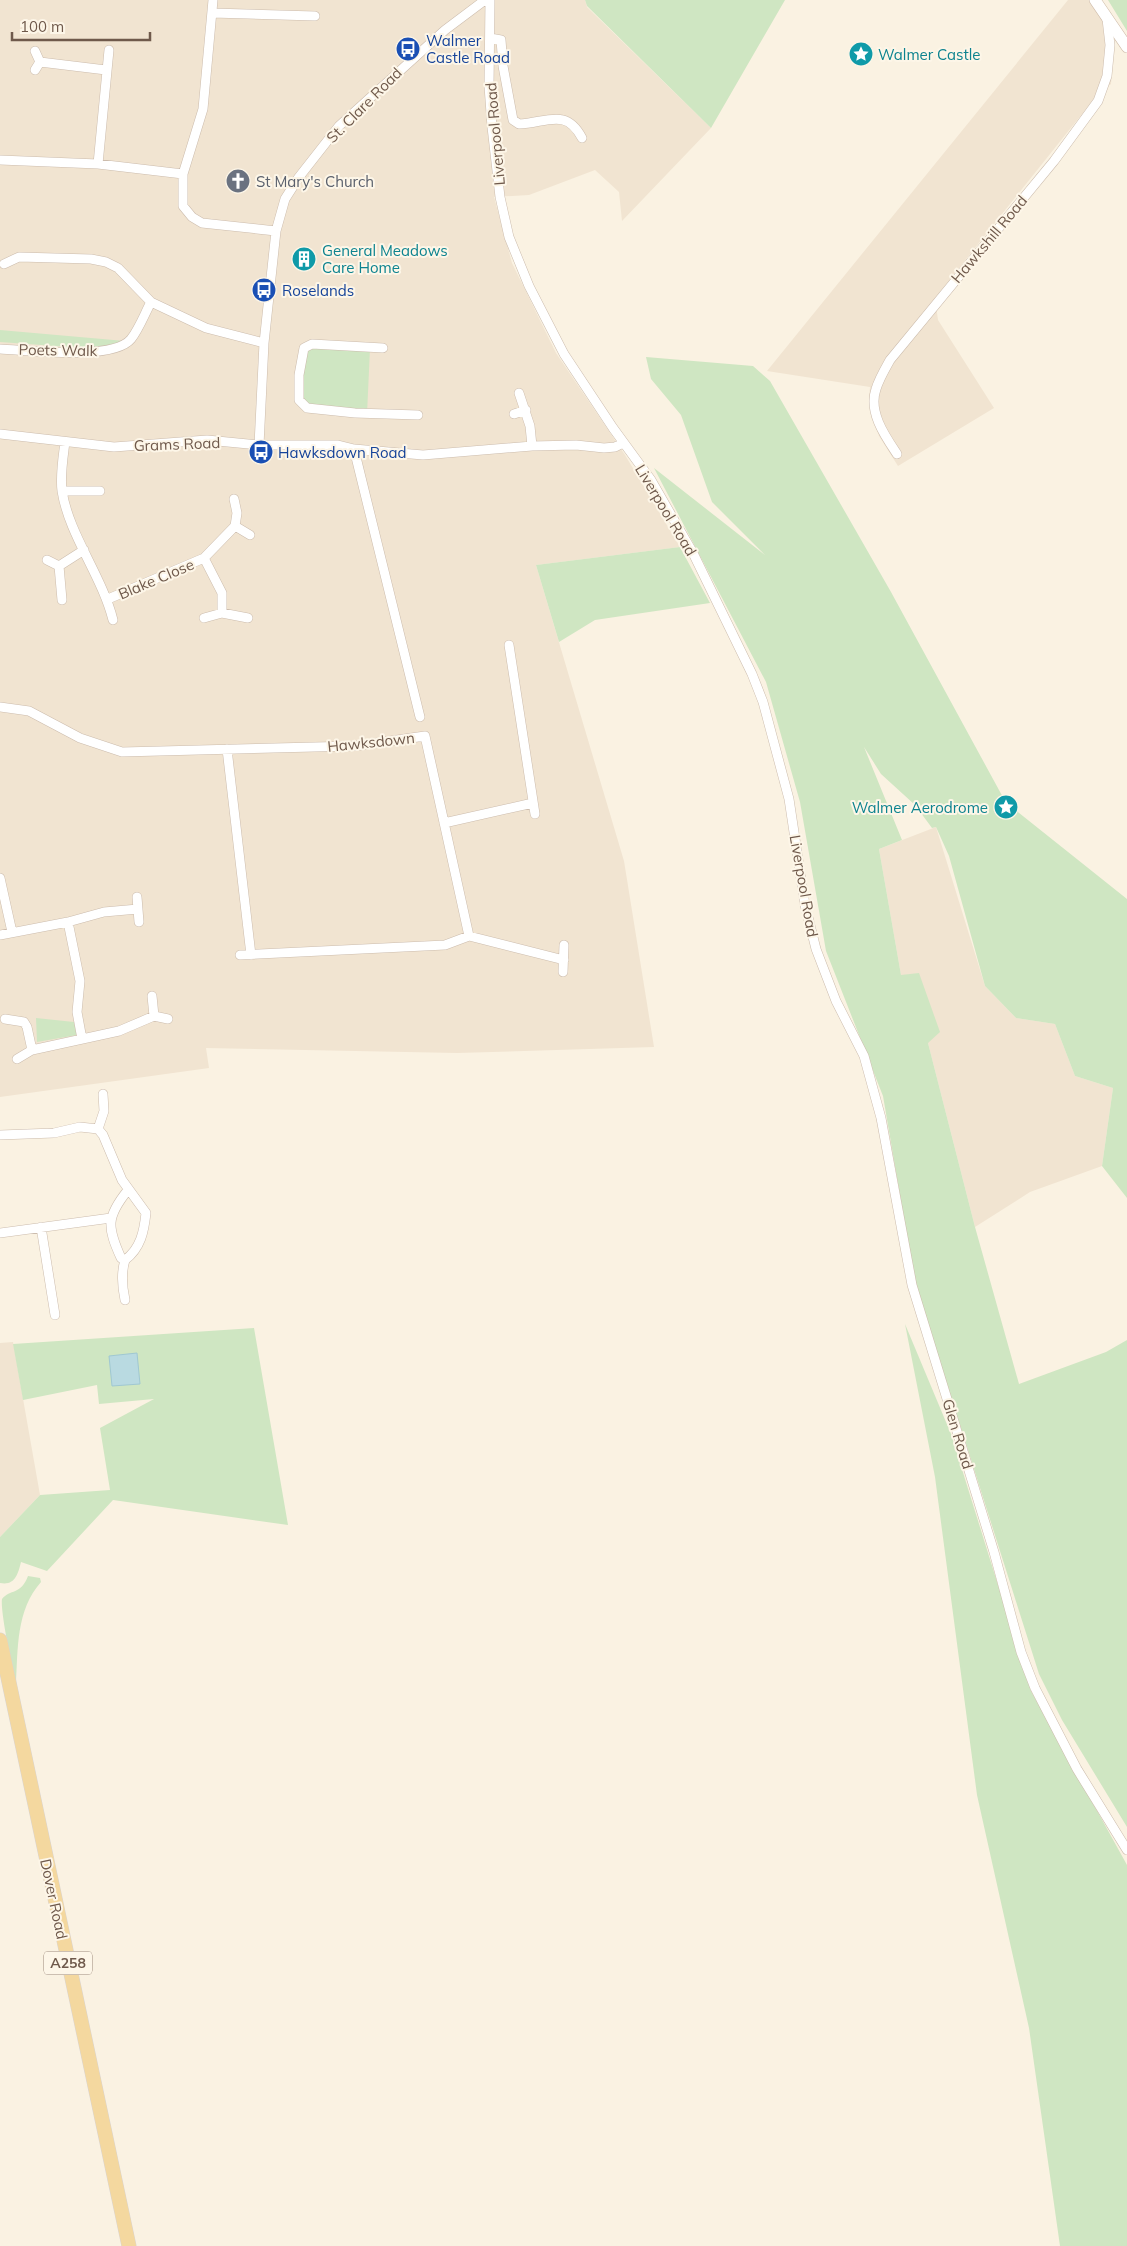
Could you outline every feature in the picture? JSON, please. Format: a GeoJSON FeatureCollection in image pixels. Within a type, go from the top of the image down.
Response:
{"type":"FeatureCollection","features":[{"type":"Feature","properties":{"kind":"main road","name":"Dover Road"},"geometry":{"type":"LineString","coordinates":[[0,1640],[129,2246]]}},
{"type":"Feature","properties":{"kind":"street"},"geometry":{"type":"LineString","coordinates":[[213,0],[203,109],[183,174],[183,206],[192,217],[202,223],[276,231]]}},
{"type":"Feature","properties":{"kind":"street"},"geometry":{"type":"LineString","coordinates":[[1095,0],[1127,47]]}},
{"type":"Feature","properties":{"kind":"street","name":"Liverpool Road"},"geometry":{"type":"LineString","coordinates":[[482,1],[490,38],[489,86],[496,164],[509,237],[529,286],[564,354],[623,443],[652,480],[693,554],[752,674],[763,702],[789,799],[805,905],[816,949],[836,1001]]}},
{"type":"Feature","properties":{"kind":"street","name":"St. Clare Road"},"geometry":{"type":"LineString","coordinates":[[259,445],[264,343],[276,231],[285,199],[299,177],[339,126],[445,30],[482,1]]}},
{"type":"Feature","properties":{"kind":"street"},"geometry":{"type":"LineString","coordinates":[[212,13],[315,16]]}},
{"type":"Feature","properties":{"kind":"street","name":"Hawkshill Road"},"geometry":{"type":"LineString","coordinates":[[897,454],[884,434],[876,416],[874,399],[879,382],[890,360],[1054,161],[1098,101],[1107,76],[1110,45],[1107,19]]}},
{"type":"Feature","properties":{"kind":"street"},"geometry":{"type":"LineString","coordinates":[[490,38],[501,40],[502,66],[513,120],[519,124],[551,118],[567,121],[576,126],[582,138]]}},
{"type":"Feature","properties":{"kind":"street"},"geometry":{"type":"LineString","coordinates":[[98,164],[109,50]]}},
{"type":"Feature","properties":{"kind":"street"},"geometry":{"type":"LineString","coordinates":[[35,52],[37,66],[106,70]]}},
{"type":"Feature","properties":{"kind":"street"},"geometry":{"type":"LineString","coordinates":[[0,160],[98,164],[183,174]]}},
{"type":"Feature","properties":{"kind":"street"},"geometry":{"type":"LineString","coordinates":[[4,264],[18,257],[91,259],[106,262],[118,268],[151,302],[206,328],[264,343]]}},
{"type":"Feature","properties":{"kind":"street","name":"Poets Walk"},"geometry":{"type":"LineString","coordinates":[[0,349],[83,353],[114,349],[130,340],[151,302]]}},
{"type":"Feature","properties":{"kind":"street"},"geometry":{"type":"LineString","coordinates":[[383,348],[312,344],[304,348],[299,375],[299,400],[307,408],[361,414],[418,415]]}},
{"type":"Feature","properties":{"kind":"street"},"geometry":{"type":"LineString","coordinates":[[519,393],[530,426],[532,446]]}},
{"type":"Feature","properties":{"kind":"street"},"geometry":{"type":"LineString","coordinates":[[514,414],[526,410]]}},
{"type":"Feature","properties":{"kind":"street","name":"Grams Road"},"geometry":{"type":"LineString","coordinates":[[0,434],[114,447],[207,440],[259,445],[338,445],[354,449],[423,455],[532,446],[576,445],[604,448],[623,443]]}},
{"type":"Feature","properties":{"kind":"street","name":"Blake Close"},"geometry":{"type":"LineString","coordinates":[[65,442],[61,475],[66,507],[108,599],[113,620]]}},
{"type":"Feature","properties":{"kind":"street"},"geometry":{"type":"LineString","coordinates":[[354,449],[420,718]]}},
{"type":"Feature","properties":{"kind":"street"},"geometry":{"type":"LineString","coordinates":[[62,491],[100,491]]}},
{"type":"Feature","properties":{"kind":"street"},"geometry":{"type":"LineString","coordinates":[[234,499],[237,513],[235,526],[250,535]]}},
{"type":"Feature","properties":{"kind":"street","name":"Blake Close"},"geometry":{"type":"LineString","coordinates":[[108,599],[204,558],[235,526]]}},
{"type":"Feature","properties":{"kind":"street"},"geometry":{"type":"LineString","coordinates":[[59,566],[84,550]]}},
{"type":"Feature","properties":{"kind":"street","name":"Blake Close"},"geometry":{"type":"LineString","coordinates":[[204,558],[222,593],[222,613]]}},
{"type":"Feature","properties":{"kind":"street"},"geometry":{"type":"LineString","coordinates":[[47,560],[59,566]]}},
{"type":"Feature","properties":{"kind":"street"},"geometry":{"type":"LineString","coordinates":[[59,566],[62,600]]}},
{"type":"Feature","properties":{"kind":"street"},"geometry":{"type":"LineString","coordinates":[[204,618],[222,613],[248,618]]}},
{"type":"Feature","properties":{"kind":"street"},"geometry":{"type":"LineString","coordinates":[[509,645],[535,814]]}},
{"type":"Feature","properties":{"kind":"street","name":"Hawksdown"},"geometry":{"type":"LineString","coordinates":[[0,707],[29,711],[80,738],[122,752],[355,746],[425,736],[469,936]]}},
{"type":"Feature","properties":{"kind":"street"},"geometry":{"type":"LineString","coordinates":[[227,749],[251,956]]}},
{"type":"Feature","properties":{"kind":"street"},"geometry":{"type":"LineString","coordinates":[[444,823],[533,802]]}},
{"type":"Feature","properties":{"kind":"street"},"geometry":{"type":"LineString","coordinates":[[0,878],[12,932]]}},
{"type":"Feature","properties":{"kind":"street"},"geometry":{"type":"LineString","coordinates":[[137,897],[139,922]]}},
{"type":"Feature","properties":{"kind":"street"},"geometry":{"type":"LineString","coordinates":[[0,935],[68,922],[104,912],[138,909]]}},
{"type":"Feature","properties":{"kind":"street"},"geometry":{"type":"LineString","coordinates":[[68,922],[80,981],[77,1012],[82,1039]]}},
{"type":"Feature","properties":{"kind":"street"},"geometry":{"type":"LineString","coordinates":[[240,955],[251,956],[445,945],[469,936],[564,960]]}},
{"type":"Feature","properties":{"kind":"street"},"geometry":{"type":"LineString","coordinates":[[563,972],[564,944]]}},
{"type":"Feature","properties":{"kind":"street"},"geometry":{"type":"LineString","coordinates":[[152,996],[154,1016]]}},
{"type":"Feature","properties":{"kind":"street","name":"Glen Road"},"geometry":{"type":"LineString","coordinates":[[836,1001],[864,1056],[876,1097],[912,1284],[988,1534],[1021,1652],[1043,1704],[1073,1761],[1127,1850]]}},
{"type":"Feature","properties":{"kind":"street"},"geometry":{"type":"LineString","coordinates":[[17,1059],[32,1050],[120,1032],[154,1016],[168,1019]]}},
{"type":"Feature","properties":{"kind":"street"},"geometry":{"type":"LineString","coordinates":[[6,1019],[24,1022],[27,1027],[32,1050]]}},
{"type":"Feature","properties":{"kind":"street"},"geometry":{"type":"LineString","coordinates":[[98,1130],[104,1111],[103,1094]]}},
{"type":"Feature","properties":{"kind":"street"},"geometry":{"type":"LineString","coordinates":[[0,1135],[54,1133],[80,1127],[98,1130],[103,1135],[122,1180],[146,1213],[144,1235],[132,1255],[125,1260],[122,1269],[122,1286],[125,1300]]}},
{"type":"Feature","properties":{"kind":"street"},"geometry":{"type":"LineString","coordinates":[[125,1260],[121,1258],[109,1226],[116,1207],[128,1190]]}},
{"type":"Feature","properties":{"kind":"street"},"geometry":{"type":"LineString","coordinates":[[0,1233],[111,1218]]}},
{"type":"Feature","properties":{"kind":"street"},"geometry":{"type":"LineString","coordinates":[[41,1227],[54,1315]]}},
{"type":"Feature","properties":{"kind":"shaded area"},"geometry":{"type":"Polygon","coordinates":[[[0,0],[585,0],[587,7],[711,128],[622,221],[619,192],[595,170],[529,195],[494,197],[512,263],[556,353],[625,455],[680,547],[536,565],[624,861],[654,1047],[457,1053],[206,1048],[209,1068],[0,1097],[0,0]]]}},
{"type":"Feature","properties":{"kind":"shaded area"},"geometry":{"type":"Polygon","coordinates":[[[1068,0],[1099,0],[1114,35],[1111,84],[1094,99],[935,298],[938,320],[994,408],[898,466],[879,436],[869,400],[870,387],[767,371],[1068,0]]]}},
{"type":"Feature","properties":{"kind":"shaded area"},"geometry":{"type":"Polygon","coordinates":[[[936,827],[985,986],[1016,1018],[1055,1024],[1075,1076],[1113,1088],[1102,1166],[1030,1192],[975,1227],[928,1043],[901,975],[879,849],[936,827]]]}},
{"type":"Feature","properties":{"kind":"shaded area"},"geometry":{"type":"Polygon","coordinates":[[[13,1342],[40,1495],[0,1537],[0,1343],[13,1342]]]}},
{"type":"Feature","properties":{"kind":"green space"},"geometry":{"type":"Polygon","coordinates":[[[585,0],[785,0],[711,128],[587,6],[585,0]]]}},
{"type":"Feature","properties":{"kind":"green space"},"geometry":{"type":"Polygon","coordinates":[[[1108,0],[1127,0],[1127,31],[1108,0]]]}},
{"type":"Feature","properties":{"kind":"green space"},"geometry":{"type":"Polygon","coordinates":[[[0,330],[125,341],[113,347],[83,348],[0,342],[0,330]]]}},
{"type":"Feature","properties":{"kind":"green space"},"geometry":{"type":"Polygon","coordinates":[[[304,348],[370,349],[367,414],[302,405],[304,348]]]}},
{"type":"Feature","properties":{"kind":"green space"},"geometry":{"type":"Polygon","coordinates":[[[646,357],[753,366],[770,381],[891,592],[1005,801],[997,804],[1001,815],[1013,808],[1127,899],[1127,1198],[1102,1166],[1113,1088],[1075,1076],[1055,1024],[1016,1018],[985,986],[949,856],[936,827],[932,828],[915,805],[881,774],[864,747],[902,840],[879,849],[901,975],[919,973],[940,1032],[928,1043],[975,1227],[1019,1384],[1106,1352],[1127,1340],[1127,1827],[1062,1720],[1039,1674],[915,1283],[883,1096],[826,951],[800,802],[766,682],[654,468],[765,555],[712,502],[681,415],[651,379],[646,357]]]}},
{"type":"Feature","properties":{"kind":"green space"},"geometry":{"type":"Polygon","coordinates":[[[680,547],[710,603],[595,620],[559,642],[536,565],[680,547]]]}},
{"type":"Feature","properties":{"kind":"green space"},"geometry":{"type":"Polygon","coordinates":[[[36,1018],[74,1022],[77,1035],[37,1042],[36,1018]]]}},
{"type":"Feature","properties":{"kind":"green space"},"geometry":{"type":"Polygon","coordinates":[[[905,1324],[951,1434],[1031,1691],[1127,1865],[1127,2246],[1060,2246],[1029,2028],[977,1795],[935,1477],[905,1324]]]}},
{"type":"Feature","properties":{"kind":"green space"},"geometry":{"type":"Polygon","coordinates":[[[254,1328],[288,1525],[113,1500],[47,1571],[21,1562],[17,1575],[12,1581],[0,1583],[0,1537],[40,1495],[110,1490],[100,1428],[154,1399],[99,1404],[97,1385],[23,1400],[13,1344],[254,1328]]]}},
{"type":"Feature","properties":{"kind":"green space"},"geometry":{"type":"Polygon","coordinates":[[[28,1576],[40,1578],[41,1582],[33,1593],[23,1617],[18,1643],[16,1683],[4,1626],[2,1599],[19,1589],[28,1576]]]}},
{"type":"Feature","properties":{"kind":"water"},"geometry":{"type":"Polygon","coordinates":[[[137,1353],[140,1384],[112,1386],[109,1356],[137,1353]]]}},
{"type":"Feature","properties":{"kind":"place","name":"Walmer Castle Road"},"geometry":{"type":"Point","coordinates":[408,49]}},
{"type":"Feature","properties":{"kind":"place","name":"Walmer Castle"},"geometry":{"type":"Point","coordinates":[861,54]}},
{"type":"Feature","properties":{"kind":"place","name":"St Mary's Church"},"geometry":{"type":"Point","coordinates":[238,181]}},
{"type":"Feature","properties":{"kind":"place","name":"General Meadows Care Home"},"geometry":{"type":"Point","coordinates":[304,259]}},
{"type":"Feature","properties":{"kind":"place","name":"Roselands"},"geometry":{"type":"Point","coordinates":[264,290]}},
{"type":"Feature","properties":{"kind":"place","name":"Hawksdown Road"},"geometry":{"type":"Point","coordinates":[261,452]}},
{"type":"Feature","properties":{"kind":"place","name":"Walmer Aerodrome"},"geometry":{"type":"Point","coordinates":[1006,807]}}]}
